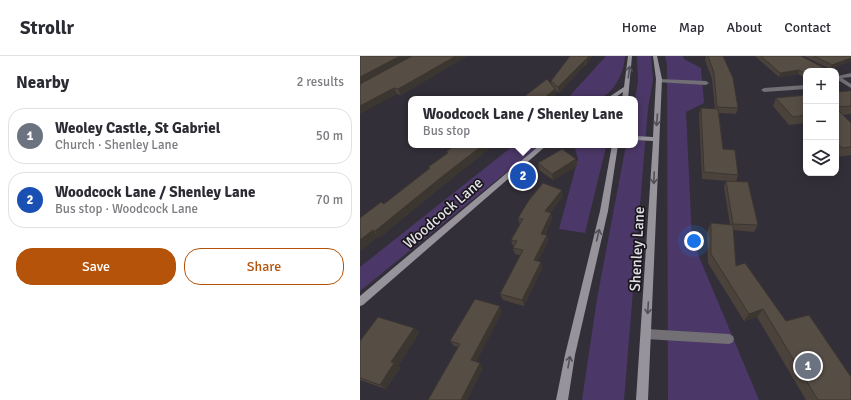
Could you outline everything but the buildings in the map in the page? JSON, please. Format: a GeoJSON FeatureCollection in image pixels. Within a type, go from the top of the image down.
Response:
{"type":"FeatureCollection","features":[{"type":"Feature","properties":{"kind":"main road"},"geometry":{"type":"LineString","coordinates":[[626,96],[630,56]]}},
{"type":"Feature","properties":{"kind":"main road","name":"Shenley Lane"},"geometry":{"type":"LineString","coordinates":[[642,400],[659,81],[655,56]]}},
{"type":"Feature","properties":{"kind":"main road"},"geometry":{"type":"LineString","coordinates":[[614,96],[627,87]]}},
{"type":"Feature","properties":{"kind":"main road"},"geometry":{"type":"LineString","coordinates":[[638,138],[656,139]]}},
{"type":"Feature","properties":{"kind":"main road","name":"Woodcock Lane"},"geometry":{"type":"LineString","coordinates":[[360,302],[540,148]]}},
{"type":"Feature","properties":{"kind":"main road"},"geometry":{"type":"LineString","coordinates":[[562,400],[570,355],[604,211],[615,148]]}},
{"type":"Feature","properties":{"kind":"street"},"geometry":{"type":"LineString","coordinates":[[797,56],[821,68]]}},
{"type":"Feature","properties":{"kind":"street"},"geometry":{"type":"LineString","coordinates":[[839,78],[851,75]]}},
{"type":"Feature","properties":{"kind":"street"},"geometry":{"type":"LineString","coordinates":[[839,79],[851,86]]}},
{"type":"Feature","properties":{"kind":"street"},"geometry":{"type":"LineString","coordinates":[[659,81],[706,83]]}},
{"type":"Feature","properties":{"kind":"street"},"geometry":{"type":"LineString","coordinates":[[764,90],[803,87]]}},
{"type":"Feature","properties":{"kind":"street"},"geometry":{"type":"LineString","coordinates":[[646,334],[729,339]]}},
{"type":"Feature","properties":{"kind":"shaded area"},"geometry":{"type":"Polygon","coordinates":[[[606,56],[625,56],[623,69],[618,81],[604,96],[570,96],[606,56]]]}},
{"type":"Feature","properties":{"kind":"shaded area"},"geometry":{"type":"Polygon","coordinates":[[[637,56],[651,56],[653,80],[648,108],[624,400],[582,400],[597,299],[625,148],[638,148],[638,96],[636,96],[638,82],[637,56]]]}},
{"type":"Feature","properties":{"kind":"shaded area"},"geometry":{"type":"Polygon","coordinates":[[[665,56],[683,56],[684,59],[701,68],[704,103],[686,112],[692,240],[759,400],[668,400],[667,65],[665,56]]]}},
{"type":"Feature","properties":{"kind":"shaded area"},"geometry":{"type":"Polygon","coordinates":[[[510,148],[536,148],[360,291],[360,267],[510,148]]]}},
{"type":"Feature","properties":{"kind":"shaded area"},"geometry":{"type":"Polygon","coordinates":[[[575,148],[606,148],[585,233],[559,229],[578,159],[575,148]]]}},
{"type":"Feature","properties":{"kind":"place","name":"Woodcock Lane / Shenley Lane"},"geometry":{"type":"Point","coordinates":[523,176]}},
{"type":"Feature","properties":{"kind":"place","name":"Weoley Castle, St Gabriel"},"geometry":{"type":"Point","coordinates":[808,366]}}]}
